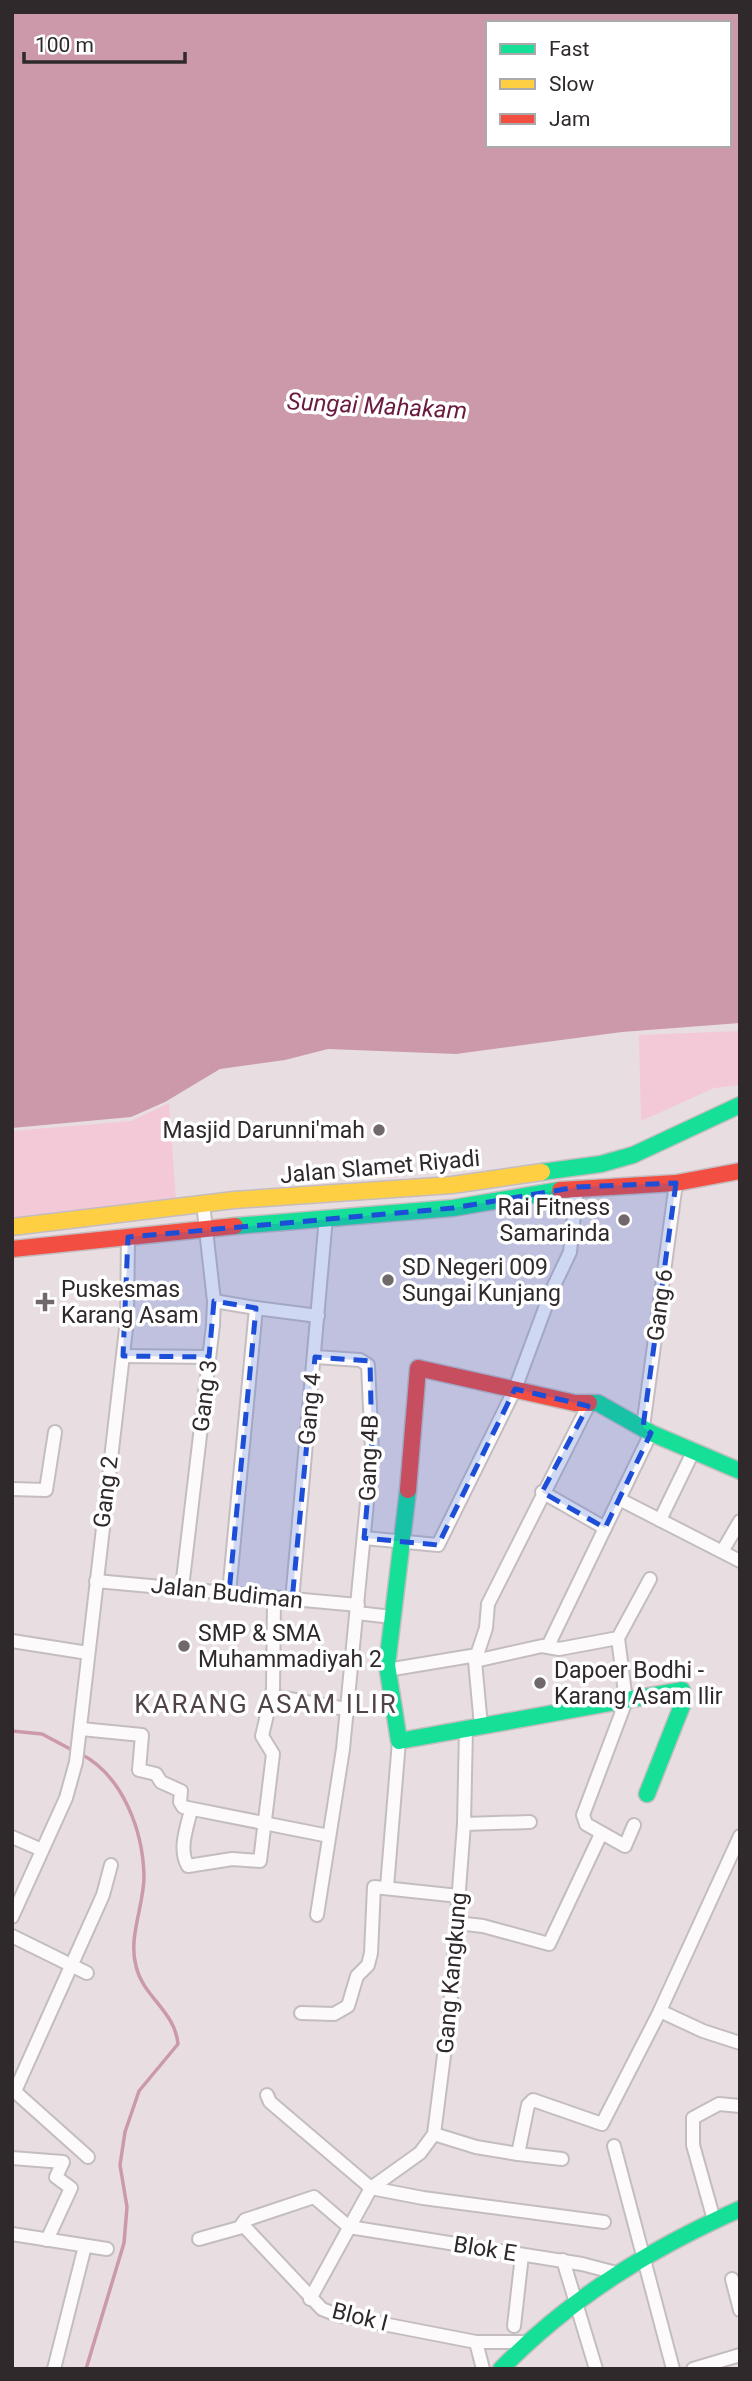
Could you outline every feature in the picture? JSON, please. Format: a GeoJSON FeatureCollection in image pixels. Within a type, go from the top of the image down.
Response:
{"type":"FeatureCollection","features":[{"type":"Feature","properties":{"kind":"main road","name":"Jalan Slamet Riyadi"},"geometry":{"type":"LineString","coordinates":[[12,1227],[234,1200],[452,1185],[601,1164],[633,1155],[740,1105]]}},
{"type":"Feature","properties":{"kind":"main road","name":"Jalan Slamet Riyadi"},"geometry":{"type":"LineString","coordinates":[[12,1249],[204,1228],[453,1208],[577,1187],[676,1183],[740,1171]]}},
{"type":"Feature","properties":{"kind":"main road"},"geometry":{"type":"LineString","coordinates":[[234,1200],[234,1226]]}},
{"type":"Feature","properties":{"kind":"main road"},"geometry":{"type":"LineString","coordinates":[[647,1794],[686,1693],[682,1690],[399,1741],[387,1670],[407,1507],[404,1499],[415,1430],[418,1368],[575,1404],[598,1403],[647,1430],[740,1471]]}},
{"type":"Feature","properties":{"kind":"main road"},"geometry":{"type":"LineString","coordinates":[[510,2365],[525,2342],[578,2302],[645,2258],[740,2209]]}},
{"type":"Feature","properties":{"kind":"street","name":"Gang 6"},"geometry":{"type":"LineString","coordinates":[[548,1646],[619,1499],[647,1430],[676,1183]]}},
{"type":"Feature","properties":{"kind":"street"},"geometry":{"type":"LineString","coordinates":[[364,1538],[438,1545],[515,1389],[551,1292],[570,1252],[577,1187]]}},
{"type":"Feature","properties":{"kind":"street","name":"Gang 3"},"geometry":{"type":"LineString","coordinates":[[182,1588],[214,1301],[203,1203]]}},
{"type":"Feature","properties":{"kind":"street","name":"Gang 4"},"geometry":{"type":"LineString","coordinates":[[292,1601],[326,1217]]}},
{"type":"Feature","properties":{"kind":"street","name":"Gang 2"},"geometry":{"type":"LineString","coordinates":[[42,1850],[66,1798],[76,1762],[81,1729],[127,1320],[128,1237]]}},
{"type":"Feature","properties":{"kind":"street"},"geometry":{"type":"LineString","coordinates":[[214,1301],[318,1316]]}},
{"type":"Feature","properties":{"kind":"street"},"geometry":{"type":"LineString","coordinates":[[229,1593],[256,1308]]}},
{"type":"Feature","properties":{"kind":"street"},"geometry":{"type":"LineString","coordinates":[[122,1356],[209,1357]]}},
{"type":"Feature","properties":{"kind":"street","name":"Gang 4B"},"geometry":{"type":"LineString","coordinates":[[314,1357],[360,1360],[370,1370],[372,1451],[346,1709],[317,1915]]}},
{"type":"Feature","properties":{"kind":"street"},"geometry":{"type":"LineString","coordinates":[[476,1658],[486,1628],[488,1604],[542,1492],[590,1402]]}},
{"type":"Feature","properties":{"kind":"street"},"geometry":{"type":"LineString","coordinates":[[12,1489],[46,1491],[55,1433]]}},
{"type":"Feature","properties":{"kind":"street"},"geometry":{"type":"LineString","coordinates":[[660,1520],[693,1452]]}},
{"type":"Feature","properties":{"kind":"street"},"geometry":{"type":"LineString","coordinates":[[542,1492],[605,1528]]}},
{"type":"Feature","properties":{"kind":"street"},"geometry":{"type":"LineString","coordinates":[[619,1499],[740,1561]]}},
{"type":"Feature","properties":{"kind":"street"},"geometry":{"type":"LineString","coordinates":[[723,1550],[740,1521]]}},
{"type":"Feature","properties":{"kind":"street"},"geometry":{"type":"LineString","coordinates":[[634,1825],[625,1846],[586,1824],[583,1815],[626,1700],[618,1637],[650,1579]]}},
{"type":"Feature","properties":{"kind":"street","name":"Jalan Budiman"},"geometry":{"type":"LineString","coordinates":[[96,1581],[229,1593],[357,1609],[392,1617]]}},
{"type":"Feature","properties":{"kind":"street"},"geometry":{"type":"LineString","coordinates":[[191,1810],[184,1833],[185,1860],[192,1866],[232,1859],[256,1863],[262,1856],[274,1754],[262,1736],[272,1696],[274,1599]]}},
{"type":"Feature","properties":{"kind":"street"},"geometry":{"type":"LineString","coordinates":[[387,1670],[548,1646],[559,1649],[618,1637]]}},
{"type":"Feature","properties":{"kind":"street"},"geometry":{"type":"LineString","coordinates":[[12,1641],[88,1653]]}},
{"type":"Feature","properties":{"kind":"street","name":"Gang Kangkung"},"geometry":{"type":"LineString","coordinates":[[434,2134],[450,2008],[473,1727],[476,1658]]}},
{"type":"Feature","properties":{"kind":"street"},"geometry":{"type":"LineString","coordinates":[[272,1696],[346,1709]]}},
{"type":"Feature","properties":{"kind":"street"},"geometry":{"type":"LineString","coordinates":[[81,1729],[142,1735],[139,1770],[156,1774],[161,1782],[181,1791],[180,1805],[191,1810],[329,1836]]}},
{"type":"Feature","properties":{"kind":"street"},"geometry":{"type":"LineString","coordinates":[[387,1887],[399,1741]]}},
{"type":"Feature","properties":{"kind":"street"},"geometry":{"type":"LineString","coordinates":[[464,1824],[530,1822]]}},
{"type":"Feature","properties":{"kind":"street"},"geometry":{"type":"LineString","coordinates":[[457,1923],[494,1928],[549,1944],[601,1834]]}},
{"type":"Feature","properties":{"kind":"street"},"geometry":{"type":"LineString","coordinates":[[518,2154],[528,2105],[533,2100],[602,2124],[660,2011],[740,1836]]}},
{"type":"Feature","properties":{"kind":"street"},"geometry":{"type":"LineString","coordinates":[[12,1837],[42,1850],[12,1917]]}},
{"type":"Feature","properties":{"kind":"street"},"geometry":{"type":"LineString","coordinates":[[88,2157],[14,2090],[103,1895],[111,1865]]}},
{"type":"Feature","properties":{"kind":"street"},"geometry":{"type":"LineString","coordinates":[[301,2013],[334,2014],[348,2006],[357,1976],[368,1965],[374,1887],[458,1896]]}},
{"type":"Feature","properties":{"kind":"street"},"geometry":{"type":"LineString","coordinates":[[12,1936],[87,1973]]}},
{"type":"Feature","properties":{"kind":"street"},"geometry":{"type":"LineString","coordinates":[[660,2011],[703,2031],[740,2043]]}},
{"type":"Feature","properties":{"kind":"street"},"geometry":{"type":"LineString","coordinates":[[267,2095],[270,2102],[371,2188],[423,2198],[604,2222]]}},
{"type":"Feature","properties":{"kind":"street"},"geometry":{"type":"LineString","coordinates":[[715,2220],[693,2146],[693,2118],[719,2104],[740,2106]]}},
{"type":"Feature","properties":{"kind":"street"},"geometry":{"type":"LineString","coordinates":[[310,2299],[371,2188],[420,2153],[434,2134],[477,2147],[562,2159]]}},
{"type":"Feature","properties":{"kind":"street"},"geometry":{"type":"LineString","coordinates":[[614,2146],[673,2369]]}},
{"type":"Feature","properties":{"kind":"street"},"geometry":{"type":"LineString","coordinates":[[12,2158],[62,2161],[62,2168],[56,2177],[71,2189],[47,2240]]}},
{"type":"Feature","properties":{"kind":"street"},"geometry":{"type":"LineString","coordinates":[[199,2239],[312,2197],[349,2227]]}},
{"type":"Feature","properties":{"kind":"street","name":"Blok I"},"geometry":{"type":"LineString","coordinates":[[244,2223],[310,2299],[322,2309],[337,2315],[476,2342],[525,2342]]}},
{"type":"Feature","properties":{"kind":"street","name":"Blok E"},"geometry":{"type":"LineString","coordinates":[[349,2227],[563,2260],[620,2274]]}},
{"type":"Feature","properties":{"kind":"street"},"geometry":{"type":"LineString","coordinates":[[12,2234],[107,2249]]}},
{"type":"Feature","properties":{"kind":"street"},"geometry":{"type":"LineString","coordinates":[[54,2369],[85,2246]]}},
{"type":"Feature","properties":{"kind":"street"},"geometry":{"type":"LineString","coordinates":[[514,2326],[522,2255]]}},
{"type":"Feature","properties":{"kind":"street"},"geometry":{"type":"LineString","coordinates":[[563,2260],[578,2302],[596,2369]]}},
{"type":"Feature","properties":{"kind":"street"},"geometry":{"type":"LineString","coordinates":[[732,2279],[740,2310]]}},
{"type":"Feature","properties":{"kind":"street"},"geometry":{"type":"LineString","coordinates":[[476,2342],[483,2369]]}},
{"type":"Feature","properties":{"kind":"street"},"geometry":{"type":"LineString","coordinates":[[693,2369],[740,2355]]}},
{"type":"Feature","properties":{"kind":"highlighted area"},"geometry":{"type":"Polygon","coordinates":[[[676,1183],[643,1427],[651,1433],[605,1528],[542,1492],[588,1406],[515,1389],[438,1545],[364,1538],[372,1451],[370,1361],[315,1357],[292,1601],[229,1593],[256,1308],[214,1301],[209,1357],[123,1356],[128,1237],[453,1208],[577,1187],[676,1183]]]}},
{"type":"Feature","properties":{"kind":"shaded area"},"geometry":{"type":"Polygon","coordinates":[[[740,1031],[740,1085],[714,1088],[641,1121],[639,1035],[740,1031]]]}},
{"type":"Feature","properties":{"kind":"shaded area"},"geometry":{"type":"Polygon","coordinates":[[[169,1103],[176,1200],[12,1219],[12,1131],[131,1121],[169,1103]]]}},
{"type":"Feature","properties":{"kind":"water","name":"Sungai Mahakam"},"geometry":{"type":"Polygon","coordinates":[[[12,12],[740,12],[740,1023],[622,1032],[456,1054],[328,1049],[285,1060],[220,1069],[165,1102],[131,1117],[12,1128],[12,12]]]}},
{"type":"Feature","properties":{"kind":"waterway"},"geometry":{"type":"LineString","coordinates":[[12,1731],[42,1734],[74,1751]]}},
{"type":"Feature","properties":{"kind":"waterway"},"geometry":{"type":"LineString","coordinates":[[81,1754],[96,1764],[119,1790],[135,1823],[144,1876],[134,1944],[136,1966],[145,1987],[171,2022],[178,2044],[139,2091],[125,2132],[120,2165],[127,2207],[124,2243],[86,2369]]}},
{"type":"Feature","properties":{"kind":"traffic: fast"},"geometry":{"type":"LineString","coordinates":[[542,1172],[601,1164],[633,1155],[740,1105]]}},
{"type":"Feature","properties":{"kind":"traffic: fast"},"geometry":{"type":"LineString","coordinates":[[235,1226],[453,1208],[560,1190]]}},
{"type":"Feature","properties":{"kind":"traffic: fast"},"geometry":{"type":"LineString","coordinates":[[589,1403],[598,1403],[651,1433],[740,1471]]}},
{"type":"Feature","properties":{"kind":"traffic: fast"},"geometry":{"type":"LineString","coordinates":[[408,1490],[387,1665],[399,1741],[682,1690],[685,1698],[647,1794]]}},
{"type":"Feature","properties":{"kind":"traffic: fast"},"geometry":{"type":"LineString","coordinates":[[501,2369],[527,2343],[613,2277],[674,2241],[740,2209]]}},
{"type":"Feature","properties":{"kind":"traffic: slow"},"geometry":{"type":"LineString","coordinates":[[12,1227],[234,1200],[452,1185],[542,1172]]}},
{"type":"Feature","properties":{"kind":"traffic: jam"},"geometry":{"type":"LineString","coordinates":[[560,1190],[676,1183],[740,1171]]}},
{"type":"Feature","properties":{"kind":"traffic: jam"},"geometry":{"type":"LineString","coordinates":[[12,1249],[235,1226]]}},
{"type":"Feature","properties":{"kind":"traffic: jam"},"geometry":{"type":"LineString","coordinates":[[408,1490],[418,1368],[575,1403],[589,1403]]}},
{"type":"Feature","properties":{"kind":"place","name":"Masjid Darunni'mah"},"geometry":{"type":"Point","coordinates":[379,1130]}},
{"type":"Feature","properties":{"kind":"place","name":"Rai Fitness Samarinda"},"geometry":{"type":"Point","coordinates":[624,1220]}},
{"type":"Feature","properties":{"kind":"place","name":"SD Negeri 009 Sungai Kunjang"},"geometry":{"type":"Point","coordinates":[388,1280]}},
{"type":"Feature","properties":{"kind":"place","name":"Puskesmas Karang Asam"},"geometry":{"type":"Point","coordinates":[45,1302]}},
{"type":"Feature","properties":{"kind":"place","name":"SMP & SMA Muhammadiyah 2"},"geometry":{"type":"Point","coordinates":[184,1646]}},
{"type":"Feature","properties":{"kind":"place","name":"Dapoer Bodhi - Karang Asam Ilir"},"geometry":{"type":"Point","coordinates":[540,1683]}},
{"type":"Feature","properties":{"kind":"district","name":"KARANG ASAM ILIR"},"geometry":{"type":"Point","coordinates":[266,1704]}}]}
